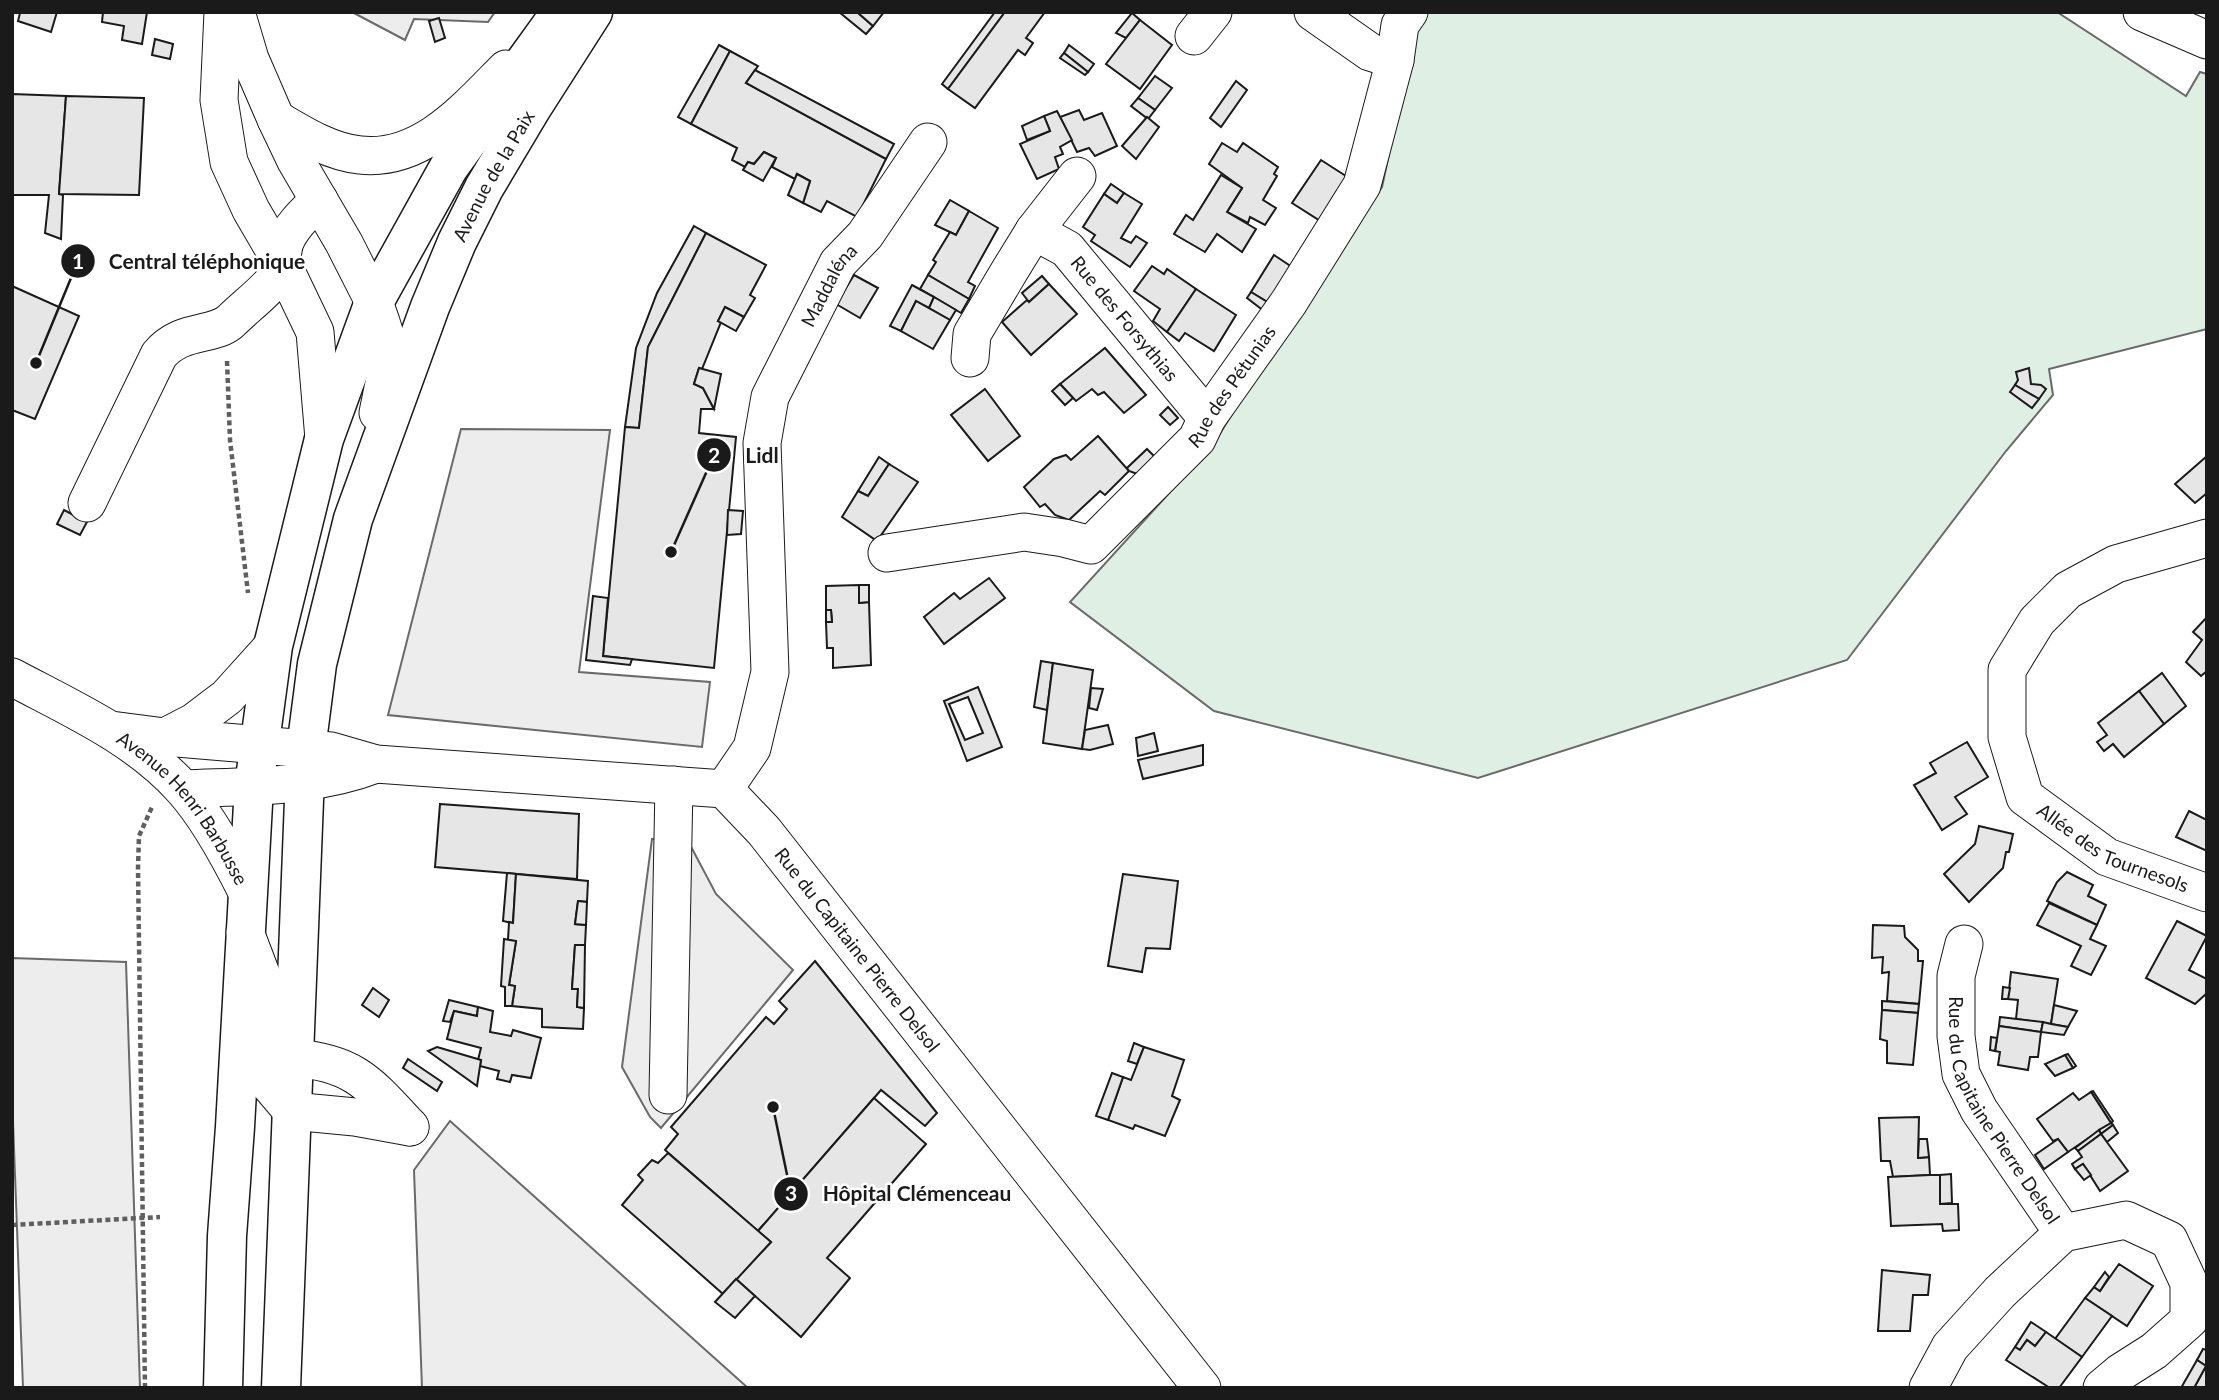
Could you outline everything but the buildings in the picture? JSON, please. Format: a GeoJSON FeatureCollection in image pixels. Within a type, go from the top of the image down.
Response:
{"type":"FeatureCollection","features":[{"type":"Feature","properties":{"kind":"main road","name":"Avenue de la Paix"},"geometry":{"type":"LineString","coordinates":[[223,1388],[227,1236],[254,786],[274,646],[324,439],[374,302],[449,167],[571,14]]}},
{"type":"Feature","properties":{"kind":"main road","name":"Avenue de la Paix"},"geometry":{"type":"LineString","coordinates":[[281,1388],[284,1084],[305,766],[317,664],[353,519],[414,350],[457,242],[484,188],[531,109],[571,14]]}},
{"type":"Feature","properties":{"kind":"street"},"geometry":{"type":"LineString","coordinates":[[223,12],[219,100],[229,162],[315,332],[324,439]]}},
{"type":"Feature","properties":{"kind":"street"},"geometry":{"type":"LineString","coordinates":[[236,12],[250,59],[276,118],[296,161],[344,243],[374,302],[387,341],[389,359],[353,519]]}},
{"type":"Feature","properties":{"kind":"street"},"geometry":{"type":"LineString","coordinates":[[1313,12],[1370,52],[1395,60]]}},
{"type":"Feature","properties":{"kind":"street","name":"Rue des Pétunias"},"geometry":{"type":"LineString","coordinates":[[887,554],[1024,531],[1091,545],[1197,439],[1207,418],[1289,302],[1362,185],[1395,60],[1400,25],[1409,12]]}},
{"type":"Feature","properties":{"kind":"street"},"geometry":{"type":"LineString","coordinates":[[2142,12],[2207,40]]}},
{"type":"Feature","properties":{"kind":"street"},"geometry":{"type":"LineString","coordinates":[[276,118],[319,142],[360,155],[378,155],[409,147],[446,126],[571,14]]}},
{"type":"Feature","properties":{"kind":"street","name":"Maddaléna"},"geometry":{"type":"LineString","coordinates":[[724,789],[752,748],[770,672],[762,443],[770,397],[838,263],[865,235],[928,142]]}},
{"type":"Feature","properties":{"kind":"street"},"geometry":{"type":"LineString","coordinates":[[970,358],[972,334],[1034,230],[1077,176]]}},
{"type":"Feature","properties":{"kind":"street"},"geometry":{"type":"LineString","coordinates":[[86,503],[159,355],[167,345],[186,336],[228,324],[276,278],[291,229],[319,200]]}},
{"type":"Feature","properties":{"kind":"street","name":"Rue des Forsythias"},"geometry":{"type":"LineString","coordinates":[[1034,230],[1067,249],[1207,418]]}},
{"type":"Feature","properties":{"kind":"street","name":"Allée des Tournesols"},"geometry":{"type":"LineString","coordinates":[[2207,538],[2116,564],[2068,590],[2037,621],[2007,670],[2007,737],[2025,797],[2107,857],[2207,893]]}},
{"type":"Feature","properties":{"kind":"street"},"geometry":{"type":"LineString","coordinates":[[165,737],[194,722],[227,697],[274,646]]}},
{"type":"Feature","properties":{"kind":"street","name":"Avenue Henri Barbusse"},"geometry":{"type":"LineString","coordinates":[[12,677],[111,730],[230,859],[247,892]]}},
{"type":"Feature","properties":{"kind":"street","name":"Avenue Henri Barbusse"},"geometry":{"type":"LineString","coordinates":[[111,730],[259,744],[305,766]]}},
{"type":"Feature","properties":{"kind":"street"},"geometry":{"type":"LineString","coordinates":[[170,794],[254,786],[305,766],[327,780],[376,764],[724,789]]}},
{"type":"Feature","properties":{"kind":"street"},"geometry":{"type":"LineString","coordinates":[[667,1094],[674,785]]}},
{"type":"Feature","properties":{"kind":"street","name":"Rue du Capitaine Pierre Delsol"},"geometry":{"type":"LineString","coordinates":[[724,789],[764,831],[1202,1388]]}},
{"type":"Feature","properties":{"kind":"street"},"geometry":{"type":"LineString","coordinates":[[235,1127],[284,1084],[263,1058],[266,987],[244,930]]}},
{"type":"Feature","properties":{"kind":"street","name":"Rue du Capitaine Pierre Delsol"},"geometry":{"type":"LineString","coordinates":[[1928,1388],[1950,1347],[2000,1292],[2063,1233],[1979,1110],[1961,1074],[1956,1036],[1956,976],[1964,944]]}},
{"type":"Feature","properties":{"kind":"street"},"geometry":{"type":"LineString","coordinates":[[2063,1233],[2126,1220],[2169,1240],[2189,1283],[2189,1320],[2154,1351],[2102,1388]]}},
{"type":"Feature","properties":{"kind":"path"},"geometry":{"type":"LineString","coordinates":[[232,320],[227,340],[226,374],[230,440],[248,591]]}},
{"type":"Feature","properties":{"kind":"path"},"geometry":{"type":"LineString","coordinates":[[145,1388],[139,836],[170,794]]}},
{"type":"Feature","properties":{"kind":"path"},"geometry":{"type":"LineString","coordinates":[[12,1225],[160,1217]]}},
{"type":"Feature","properties":{"kind":"green space"},"geometry":{"type":"Polygon","coordinates":[[[1425,12],[2057,12],[2186,96],[2200,72],[2207,74],[2207,329],[2049,369],[2053,395],[2006,451],[1847,660],[1478,778],[1214,711],[1070,602],[1213,445],[1281,335],[1382,187],[1418,20],[1425,12]]]}},
{"type":"Feature","properties":{"kind":"shaded area"},"geometry":{"type":"Polygon","coordinates":[[[352,12],[495,12],[488,22],[414,19],[405,40],[352,12]]]}},
{"type":"Feature","properties":{"kind":"shaded area"},"geometry":{"type":"Polygon","coordinates":[[[461,429],[610,430],[579,672],[710,682],[702,747],[388,715],[461,429]]]}},
{"type":"Feature","properties":{"kind":"shaded area"},"geometry":{"type":"Polygon","coordinates":[[[672,838],[688,841],[716,894],[793,970],[661,1128],[650,1117],[622,1067],[652,839],[672,838]]]}},
{"type":"Feature","properties":{"kind":"shaded area"},"geometry":{"type":"Polygon","coordinates":[[[12,958],[126,962],[140,1388],[23,1388],[12,1095],[12,958]]]}},
{"type":"Feature","properties":{"kind":"shaded area"},"geometry":{"type":"Polygon","coordinates":[[[450,1121],[748,1388],[422,1388],[414,1170],[450,1121]]]}},
{"type":"Feature","properties":{"kind":"place","name":"Central téléphonique"},"geometry":{"type":"Point","coordinates":[36,363]}},
{"type":"Feature","properties":{"kind":"place","name":"Lidl"},"geometry":{"type":"Point","coordinates":[671,552]}},
{"type":"Feature","properties":{"kind":"place","name":"Hôpital Clémenceau"},"geometry":{"type":"Point","coordinates":[773,1107]}}]}
